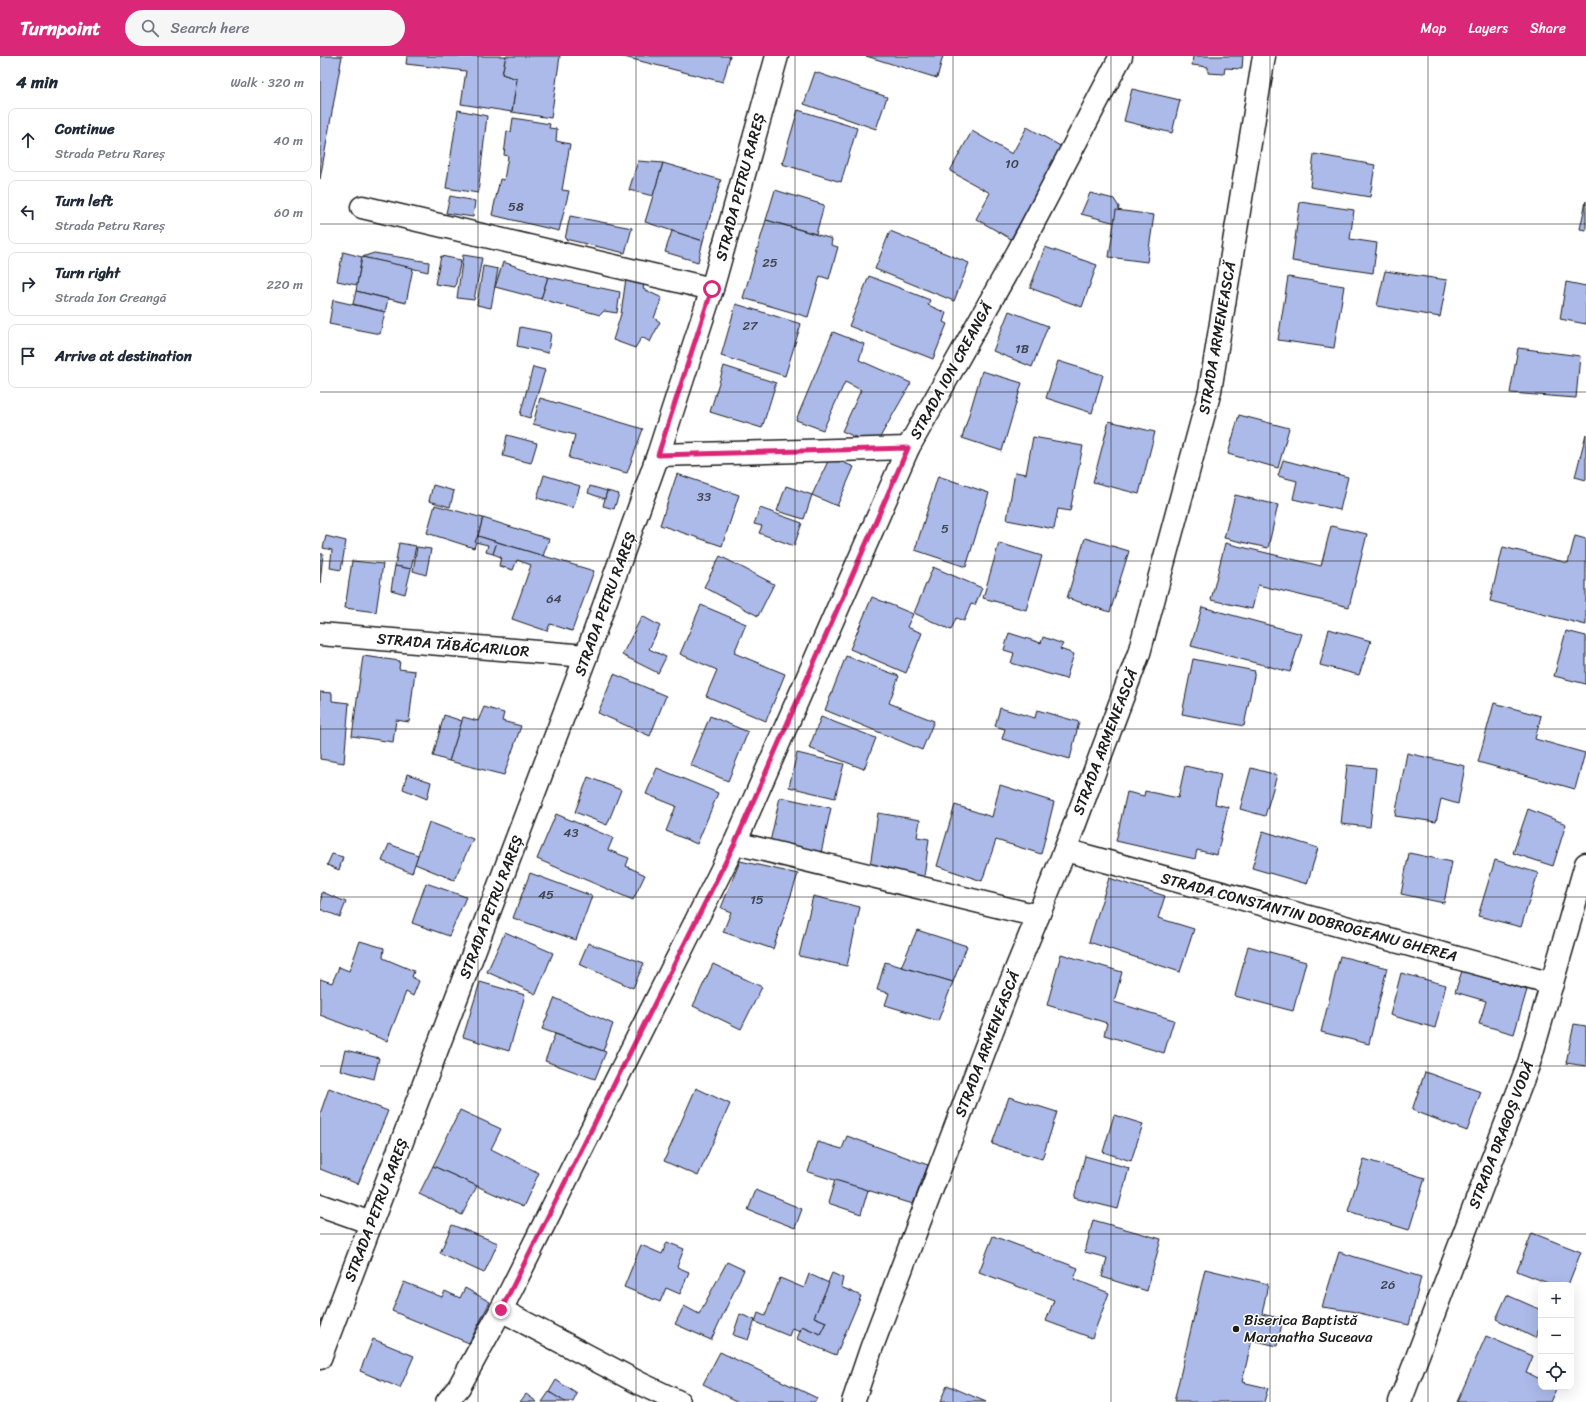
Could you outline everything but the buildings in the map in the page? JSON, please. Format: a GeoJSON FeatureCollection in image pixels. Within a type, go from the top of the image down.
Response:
{"type":"FeatureCollection","features":[{"type":"Feature","properties":{"kind":"street","name":"STRADA PETRU RAREȘ"},"geometry":{"type":"LineString","coordinates":[[320,1358],[586,656],[658,455],[712,289],[776,56]]}},
{"type":"Feature","properties":{"kind":"street","name":"STRADA ION CREANGĂ"},"geometry":{"type":"LineString","coordinates":[[447,1402],[459,1387],[501,1310],[735,843],[908,448],[1018,252],[1121,56]]}},
{"type":"Feature","properties":{"kind":"street","name":"STRADA ARMENEASCĂ"},"geometry":{"type":"LineString","coordinates":[[853,1402],[871,1349],[1006,994],[1065,850],[1139,653],[1210,391],[1264,56]]}},
{"type":"Feature","properties":{"kind":"street"},"geometry":{"type":"LineString","coordinates":[[362,207],[712,289]]}},
{"type":"Feature","properties":{"kind":"street"},"geometry":{"type":"LineString","coordinates":[[658,455],[908,448]]}},
{"type":"Feature","properties":{"kind":"street","name":"STRADA TĂBĂCARILOR"},"geometry":{"type":"LineString","coordinates":[[320,634],[586,656]]}},
{"type":"Feature","properties":{"kind":"street"},"geometry":{"type":"LineString","coordinates":[[735,843],[1038,916]]}},
{"type":"Feature","properties":{"kind":"street","name":"STRADA CONSTANTIN DOBROGEANU GHEREA"},"geometry":{"type":"LineString","coordinates":[[1065,850],[1552,984]]}},
{"type":"Feature","properties":{"kind":"street","name":"STRADA DRAGOȘ VODĂ"},"geometry":{"type":"LineString","coordinates":[[1400,1402],[1529,1062],[1586,864]]}},
{"type":"Feature","properties":{"kind":"street"},"geometry":{"type":"LineString","coordinates":[[320,1205],[371,1223]]}},
{"type":"Feature","properties":{"kind":"street"},"geometry":{"type":"LineString","coordinates":[[501,1310],[641,1384],[679,1402]]}},
{"type":"Feature","properties":{"kind":"place","name":"Biserica Baptistă Maranatha Suceava"},"geometry":{"type":"Point","coordinates":[1236,1329]}},
{"type":"Feature","properties":{"kind":"route"},"geometry":{"type":"LineString","coordinates":[[501,1310],[735,843],[908,448],[658,455],[712,289]]}}]}
